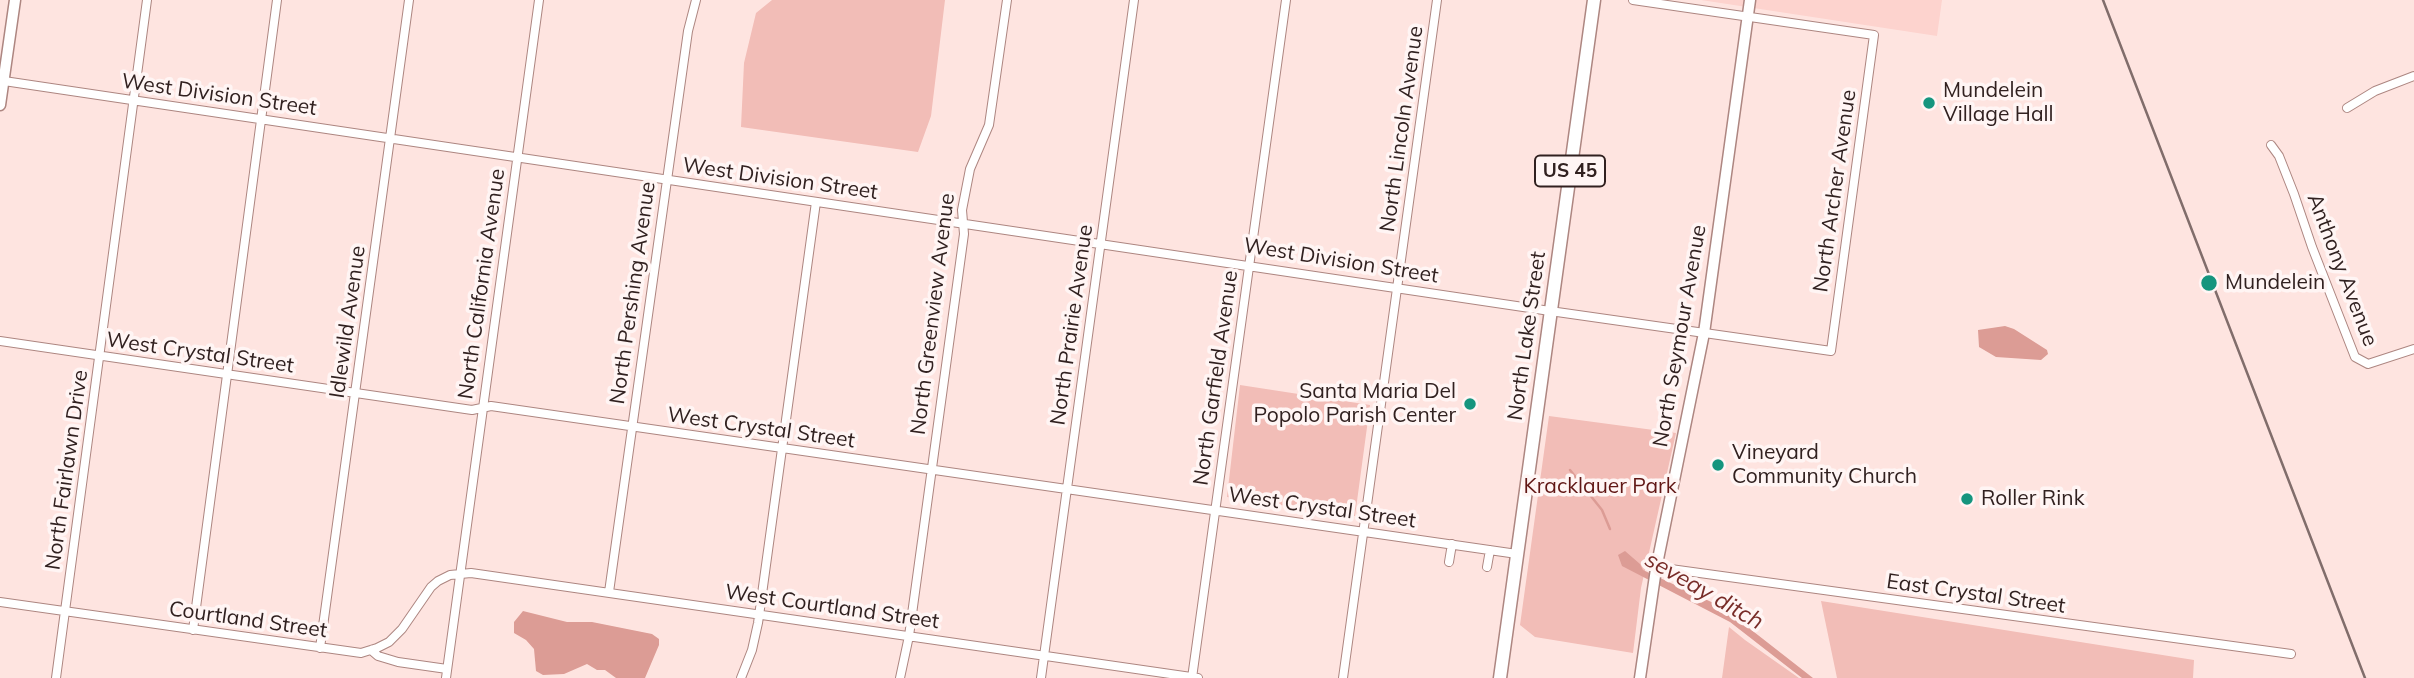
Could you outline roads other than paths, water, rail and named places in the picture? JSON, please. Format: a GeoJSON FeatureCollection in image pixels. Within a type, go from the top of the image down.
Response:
{"type":"FeatureCollection","features":[{"type":"Feature","properties":{"kind":"main road","name":"North Lake Street"},"geometry":{"type":"LineString","coordinates":[[1500,678],[1594,0]]}},
{"type":"Feature","properties":{"kind":"street"},"geometry":{"type":"LineString","coordinates":[[0,105],[15,0]]}},
{"type":"Feature","properties":{"kind":"street","name":"North Fairlawn Drive"},"geometry":{"type":"LineString","coordinates":[[56,678],[147,0]]}},
{"type":"Feature","properties":{"kind":"street"},"geometry":{"type":"LineString","coordinates":[[193,630],[277,0]]}},
{"type":"Feature","properties":{"kind":"street","name":"Idlewild Avenue"},"geometry":{"type":"LineString","coordinates":[[320,648],[409,0]]}},
{"type":"Feature","properties":{"kind":"street","name":"North California Avenue"},"geometry":{"type":"LineString","coordinates":[[446,673],[539,0]]}},
{"type":"Feature","properties":{"kind":"street","name":"North Pershing Avenue"},"geometry":{"type":"LineString","coordinates":[[609,592],[688,31],[696,0]]}},
{"type":"Feature","properties":{"kind":"street","name":"North Greenview Avenue"},"geometry":{"type":"LineString","coordinates":[[900,678],[909,636],[964,234],[962,210],[970,169],[989,125],[1007,0]]}},
{"type":"Feature","properties":{"kind":"street","name":"North Prairie Avenue"},"geometry":{"type":"LineString","coordinates":[[1041,678],[1134,0]]}},
{"type":"Feature","properties":{"kind":"street","name":"North Garfield Avenue"},"geometry":{"type":"LineString","coordinates":[[1192,678],[1286,0]]}},
{"type":"Feature","properties":{"kind":"street","name":"North Lincoln Avenue"},"geometry":{"type":"LineString","coordinates":[[1343,678],[1437,0]]}},
{"type":"Feature","properties":{"kind":"street"},"geometry":{"type":"LineString","coordinates":[[1633,0],[1748,18]]}},
{"type":"Feature","properties":{"kind":"street","name":"North Seymour Avenue"},"geometry":{"type":"LineString","coordinates":[[1640,678],[1656,568],[1704,333],[1750,0]]}},
{"type":"Feature","properties":{"kind":"street","name":"North Archer Avenue"},"geometry":{"type":"LineString","coordinates":[[1748,18],[1874,35],[1831,351]]}},
{"type":"Feature","properties":{"kind":"street"},"geometry":{"type":"LineString","coordinates":[[2347,108],[2375,91],[2414,76]]}},
{"type":"Feature","properties":{"kind":"street","name":"West Division Street"},"geometry":{"type":"LineString","coordinates":[[4,81],[1831,351]]}},
{"type":"Feature","properties":{"kind":"street","name":"Anthony Avenue"},"geometry":{"type":"LineString","coordinates":[[2271,145],[2294,194],[2353,354],[2368,364],[2414,349]]}},
{"type":"Feature","properties":{"kind":"street"},"geometry":{"type":"LineString","coordinates":[[741,678],[752,650],[759,615],[816,202]]}},
{"type":"Feature","properties":{"kind":"street","name":"West Crystal Street"},"geometry":{"type":"LineString","coordinates":[[0,341],[472,410],[491,406],[1517,554]]}},
{"type":"Feature","properties":{"kind":"street"},"geometry":{"type":"LineString","coordinates":[[1449,562],[1452,544]]}},
{"type":"Feature","properties":{"kind":"street"},"geometry":{"type":"LineString","coordinates":[[1488,567],[1490,550]]}},
{"type":"Feature","properties":{"kind":"street","name":"East Crystal Street"},"geometry":{"type":"LineString","coordinates":[[1656,568],[2291,654]]}},
{"type":"Feature","properties":{"kind":"street"},"geometry":{"type":"LineString","coordinates":[[446,673],[378,656],[371,650],[389,642],[402,629],[431,587],[450,575],[460,573]]}},
{"type":"Feature","properties":{"kind":"street","name":"West Courtland Street"},"geometry":{"type":"LineString","coordinates":[[460,573],[609,592],[1198,678]]}},
{"type":"Feature","properties":{"kind":"street","name":"Courtland Street"},"geometry":{"type":"LineString","coordinates":[[0,602],[347,652],[361,653],[371,650]]}},
{"type":"Feature","properties":{"kind":"waterway"},"geometry":{"type":"LineString","coordinates":[[1570,470],[1602,510],[1610,529]]}},
{"type":"Feature","properties":{"kind":"railway"},"geometry":{"type":"LineString","coordinates":[[2103,0],[2365,678]]}},
{"type":"Feature","properties":{"kind":"place","name":"Mundelein Village Hall"},"geometry":{"type":"Point","coordinates":[1929,103]}},
{"type":"Feature","properties":{"kind":"place","name":"Mundelein"},"geometry":{"type":"Point","coordinates":[2209,283]}},
{"type":"Feature","properties":{"kind":"place","name":"Santa Maria Del Popolo Parish Center"},"geometry":{"type":"Point","coordinates":[1470,404]}},
{"type":"Feature","properties":{"kind":"place","name":"Vineyard Community Church"},"geometry":{"type":"Point","coordinates":[1718,465]}},
{"type":"Feature","properties":{"kind":"place","name":"Roller Rink"},"geometry":{"type":"Point","coordinates":[1967,499]}},
{"type":"Feature","properties":{"kind":"park label","name":"Kracklauer Park"},"geometry":{"type":"Point","coordinates":[1600,487]}},
{"type":"Feature","properties":{"kind":"water label","name":"seveay ditch"},"geometry":{"type":"Point","coordinates":[1704,591]}}]}
